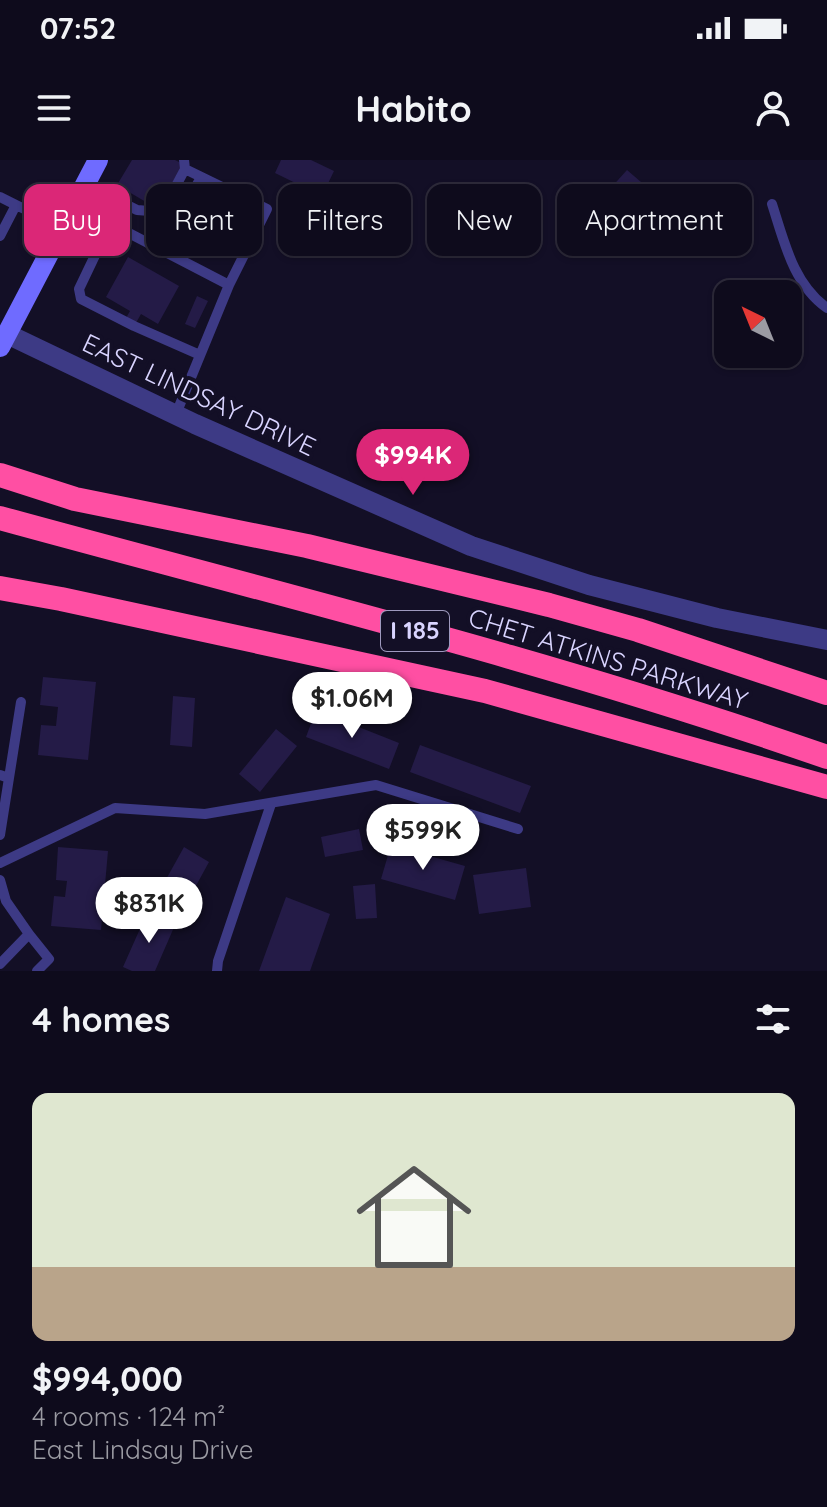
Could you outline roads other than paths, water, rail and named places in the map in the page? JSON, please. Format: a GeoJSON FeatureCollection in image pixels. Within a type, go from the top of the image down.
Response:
{"type":"FeatureCollection","features":[{"type":"Feature","properties":{"kind":"highway"},"geometry":{"type":"LineString","coordinates":[[0,460],[75,499]]}},
{"type":"Feature","properties":{"kind":"highway","name":"CHET ATKINS PARKWAY"},"geometry":{"type":"LineString","coordinates":[[0,475],[75,499],[307,546],[549,605],[638,630],[827,693]]}},
{"type":"Feature","properties":{"kind":"highway","name":"CHET ATKINS PARKWAY"},"geometry":{"type":"LineString","coordinates":[[0,518],[557,670],[670,703],[827,757]]}},
{"type":"Feature","properties":{"kind":"highway"},"geometry":{"type":"LineString","coordinates":[[0,588],[485,691],[827,787]]}},
{"type":"Feature","properties":{"kind":"main road"},"geometry":{"type":"LineString","coordinates":[[85,184],[98,160]]}},
{"type":"Feature","properties":{"kind":"main road"},"geometry":{"type":"LineString","coordinates":[[2,337],[47,256]]}},
{"type":"Feature","properties":{"kind":"street","name":"EAST LINDSAY DRIVE"},"geometry":{"type":"LineString","coordinates":[[2,337],[471,546],[603,589],[717,618],[827,640]]}},
{"type":"Feature","properties":{"kind":"lane"},"geometry":{"type":"LineString","coordinates":[[175,184],[185,164],[215,184]]}},
{"type":"Feature","properties":{"kind":"lane"},"geometry":{"type":"LineString","coordinates":[[197,184],[201,177]]}},
{"type":"Feature","properties":{"kind":"lane"},"geometry":{"type":"LineString","coordinates":[[0,197],[24,209]]}},
{"type":"Feature","properties":{"kind":"lane"},"geometry":{"type":"LineString","coordinates":[[772,204],[791,262],[809,293],[827,308]]}},
{"type":"Feature","properties":{"kind":"lane"},"geometry":{"type":"LineString","coordinates":[[0,236],[16,205]]}},
{"type":"Feature","properties":{"kind":"lane"},"geometry":{"type":"LineString","coordinates":[[130,234],[229,285]]}},
{"type":"Feature","properties":{"kind":"lane"},"geometry":{"type":"LineString","coordinates":[[95,256],[79,289],[81,299],[200,355]]}},
{"type":"Feature","properties":{"kind":"lane"},"geometry":{"type":"LineString","coordinates":[[176,414],[244,256]]}},
{"type":"Feature","properties":{"kind":"lane"},"geometry":{"type":"LineString","coordinates":[[0,835],[4,776],[21,702]]}},
{"type":"Feature","properties":{"kind":"lane"},"geometry":{"type":"LineString","coordinates":[[0,863],[115,808],[205,814],[376,785],[518,829]]}},
{"type":"Feature","properties":{"kind":"lane"},"geometry":{"type":"LineString","coordinates":[[217,971],[222,947],[271,804]]}},
{"type":"Feature","properties":{"kind":"lane"},"geometry":{"type":"LineString","coordinates":[[0,880],[6,901],[49,959],[37,971]]}},
{"type":"Feature","properties":{"kind":"lane"},"geometry":{"type":"LineString","coordinates":[[0,964],[29,934]]}}]}
